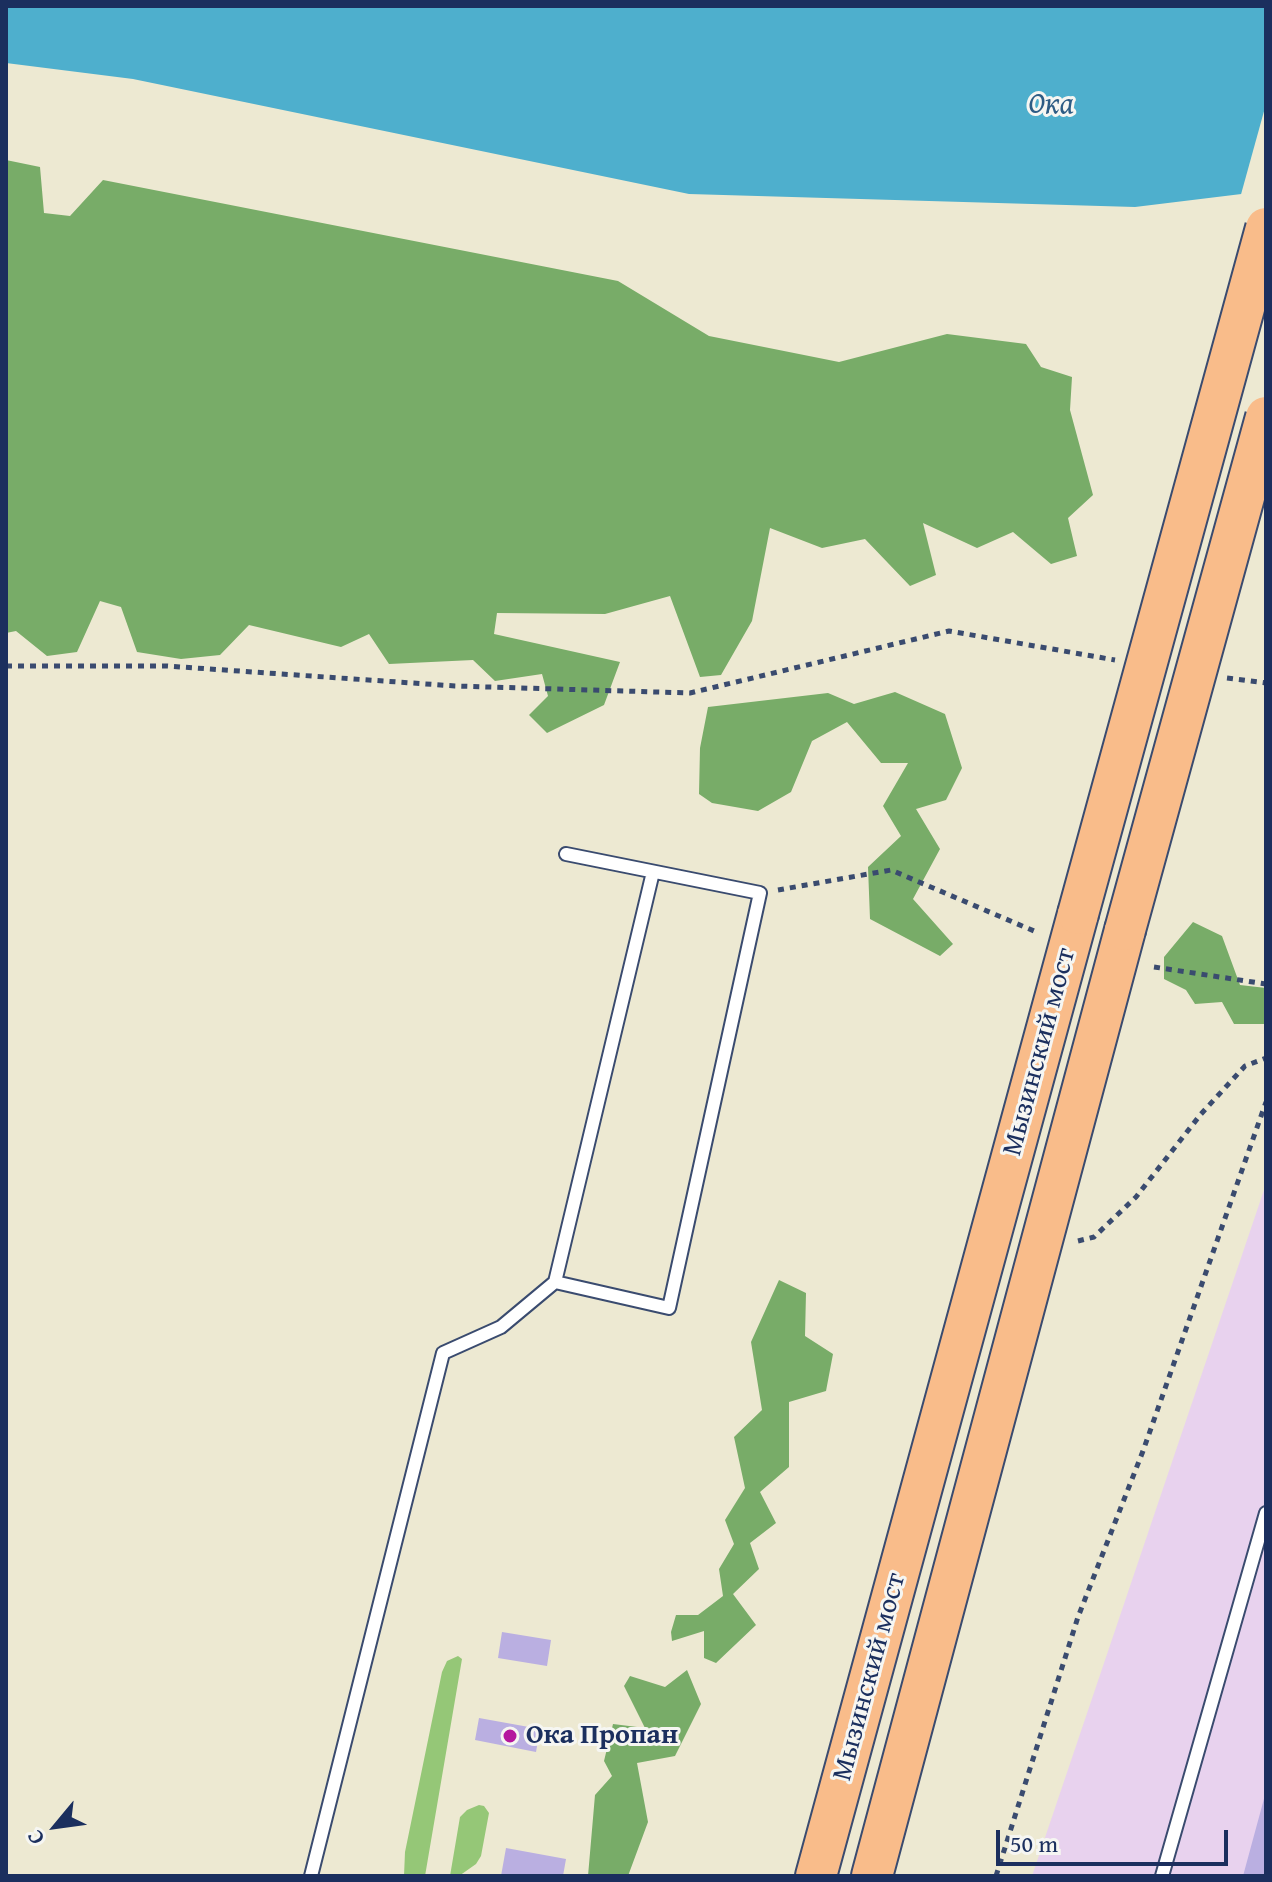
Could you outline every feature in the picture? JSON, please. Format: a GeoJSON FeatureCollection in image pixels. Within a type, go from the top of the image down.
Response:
{"type":"FeatureCollection","features":[{"type":"Feature","properties":{"kind":"main road","name":"Мызинский мост"},"geometry":{"type":"LineString","coordinates":[[816,1876],[1266,228]]}},
{"type":"Feature","properties":{"kind":"main road","name":"Мызинский мост"},"geometry":{"type":"LineString","coordinates":[[872,1876],[1266,417]]}},
{"type":"Feature","properties":{"kind":"lane"},"geometry":{"type":"LineString","coordinates":[[555,1282],[669,1308],[760,893],[566,854]]}},
{"type":"Feature","properties":{"kind":"lane"},"geometry":{"type":"LineString","coordinates":[[311,1876],[443,1353],[501,1327],[555,1282],[653,872]]}},
{"type":"Feature","properties":{"kind":"lane"},"geometry":{"type":"LineString","coordinates":[[1162,1876],[1266,1513]]}},
{"type":"Feature","properties":{"kind":"path"},"geometry":{"type":"LineString","coordinates":[[6,666],[167,666],[455,686],[690,693],[949,631],[1050,651]]}},
{"type":"Feature","properties":{"kind":"path"},"geometry":{"type":"LineString","coordinates":[[760,893],[891,870],[1034,931]]}},
{"type":"Feature","properties":{"kind":"path"},"geometry":{"type":"LineString","coordinates":[[1154,967],[1266,984]]}},
{"type":"Feature","properties":{"kind":"path"},"geometry":{"type":"LineString","coordinates":[[1040,1250],[1094,1237],[1136,1197],[1201,1114],[1245,1066],[1266,1058]]}},
{"type":"Feature","properties":{"kind":"path"},"geometry":{"type":"LineString","coordinates":[[996,1876],[1078,1617],[1143,1451],[1266,1102]]}},
{"type":"Feature","properties":{"kind":"shaded area"},"geometry":{"type":"Polygon","coordinates":[[[1266,1184],[1266,1876],[1032,1876],[1266,1184]]]}},
{"type":"Feature","properties":{"kind":"green space"},"geometry":{"type":"Polygon","coordinates":[[[6,160],[40,167],[44,213],[70,216],[103,180],[618,281],[709,336],[839,362],[947,334],[1026,344],[1041,367],[1072,377],[1070,410],[1093,495],[1068,518],[1077,556],[1051,564],[1013,532],[977,548],[923,523],[936,575],[910,586],[865,539],[822,548],[770,528],[752,621],[721,675],[700,677],[670,596],[605,614],[497,613],[494,634],[620,662],[604,705],[547,733],[529,715],[548,696],[542,674],[495,681],[473,660],[389,664],[369,634],[341,647],[249,625],[220,655],[181,659],[137,652],[121,607],[100,601],[77,652],[47,656],[16,631],[6,633],[6,160]]]}},
{"type":"Feature","properties":{"kind":"green space"},"geometry":{"type":"Polygon","coordinates":[[[895,692],[945,714],[962,768],[946,800],[916,809],[940,849],[913,899],[953,944],[940,956],[870,919],[868,867],[901,836],[883,806],[908,763],[881,763],[847,722],[812,741],[791,792],[758,811],[712,803],[699,794],[700,748],[708,707],[828,693],[854,704],[895,692]]]}},
{"type":"Feature","properties":{"kind":"green space"},"geometry":{"type":"Polygon","coordinates":[[[1193,922],[1222,936],[1240,985],[1266,988],[1266,1024],[1234,1024],[1222,1002],[1195,1004],[1186,990],[1164,979],[1164,957],[1193,922]]]}},
{"type":"Feature","properties":{"kind":"green space"},"geometry":{"type":"Polygon","coordinates":[[[779,1280],[806,1293],[805,1336],[833,1354],[826,1391],[789,1402],[789,1467],[760,1492],[776,1523],[750,1543],[759,1569],[733,1594],[756,1625],[716,1663],[704,1658],[704,1631],[672,1641],[671,1632],[676,1615],[698,1615],[723,1596],[719,1569],[734,1544],[725,1520],[745,1488],[734,1437],[762,1410],[751,1342],[779,1280]]]}},
{"type":"Feature","properties":{"kind":"green space"},"geometry":{"type":"Polygon","coordinates":[[[458,1656],[462,1659],[425,1876],[404,1876],[405,1852],[442,1672],[447,1661],[458,1656]]]}},
{"type":"Feature","properties":{"kind":"green space"},"geometry":{"type":"Polygon","coordinates":[[[687,1670],[701,1704],[675,1756],[637,1763],[648,1822],[628,1876],[588,1876],[595,1795],[612,1776],[604,1761],[613,1724],[645,1728],[624,1686],[630,1676],[665,1687],[687,1670]]]}},
{"type":"Feature","properties":{"kind":"green space"},"geometry":{"type":"Polygon","coordinates":[[[479,1805],[489,1813],[481,1856],[476,1864],[459,1876],[450,1876],[460,1817],[479,1805]]]}},
{"type":"Feature","properties":{"kind":"water","name":"Ока"},"geometry":{"type":"Polygon","coordinates":[[[6,6],[1266,6],[1266,191],[1135,207],[689,194],[133,79],[6,63],[6,6]]]}},
{"type":"Feature","properties":{"kind":"pier"},"geometry":{"type":"Polygon","coordinates":[[[1266,104],[1266,195],[1240,198],[1266,104]]]}},
{"type":"Feature","properties":{"kind":"building"},"geometry":{"type":"Polygon","coordinates":[[[502,1632],[551,1640],[547,1666],[498,1658],[502,1632]]]}},
{"type":"Feature","properties":{"kind":"building"},"geometry":{"type":"Polygon","coordinates":[[[479,1718],[540,1729],[536,1752],[475,1740],[479,1718]]]}},
{"type":"Feature","properties":{"kind":"building"},"geometry":{"type":"Polygon","coordinates":[[[1265,1795],[1266,1876],[1243,1876],[1265,1795]]]}},
{"type":"Feature","properties":{"kind":"building"},"geometry":{"type":"Polygon","coordinates":[[[506,1848],[566,1859],[563,1876],[501,1876],[506,1848]]]}},
{"type":"Feature","properties":{"kind":"place","name":"Ока Пропан"},"geometry":{"type":"Point","coordinates":[510,1736]}}]}
